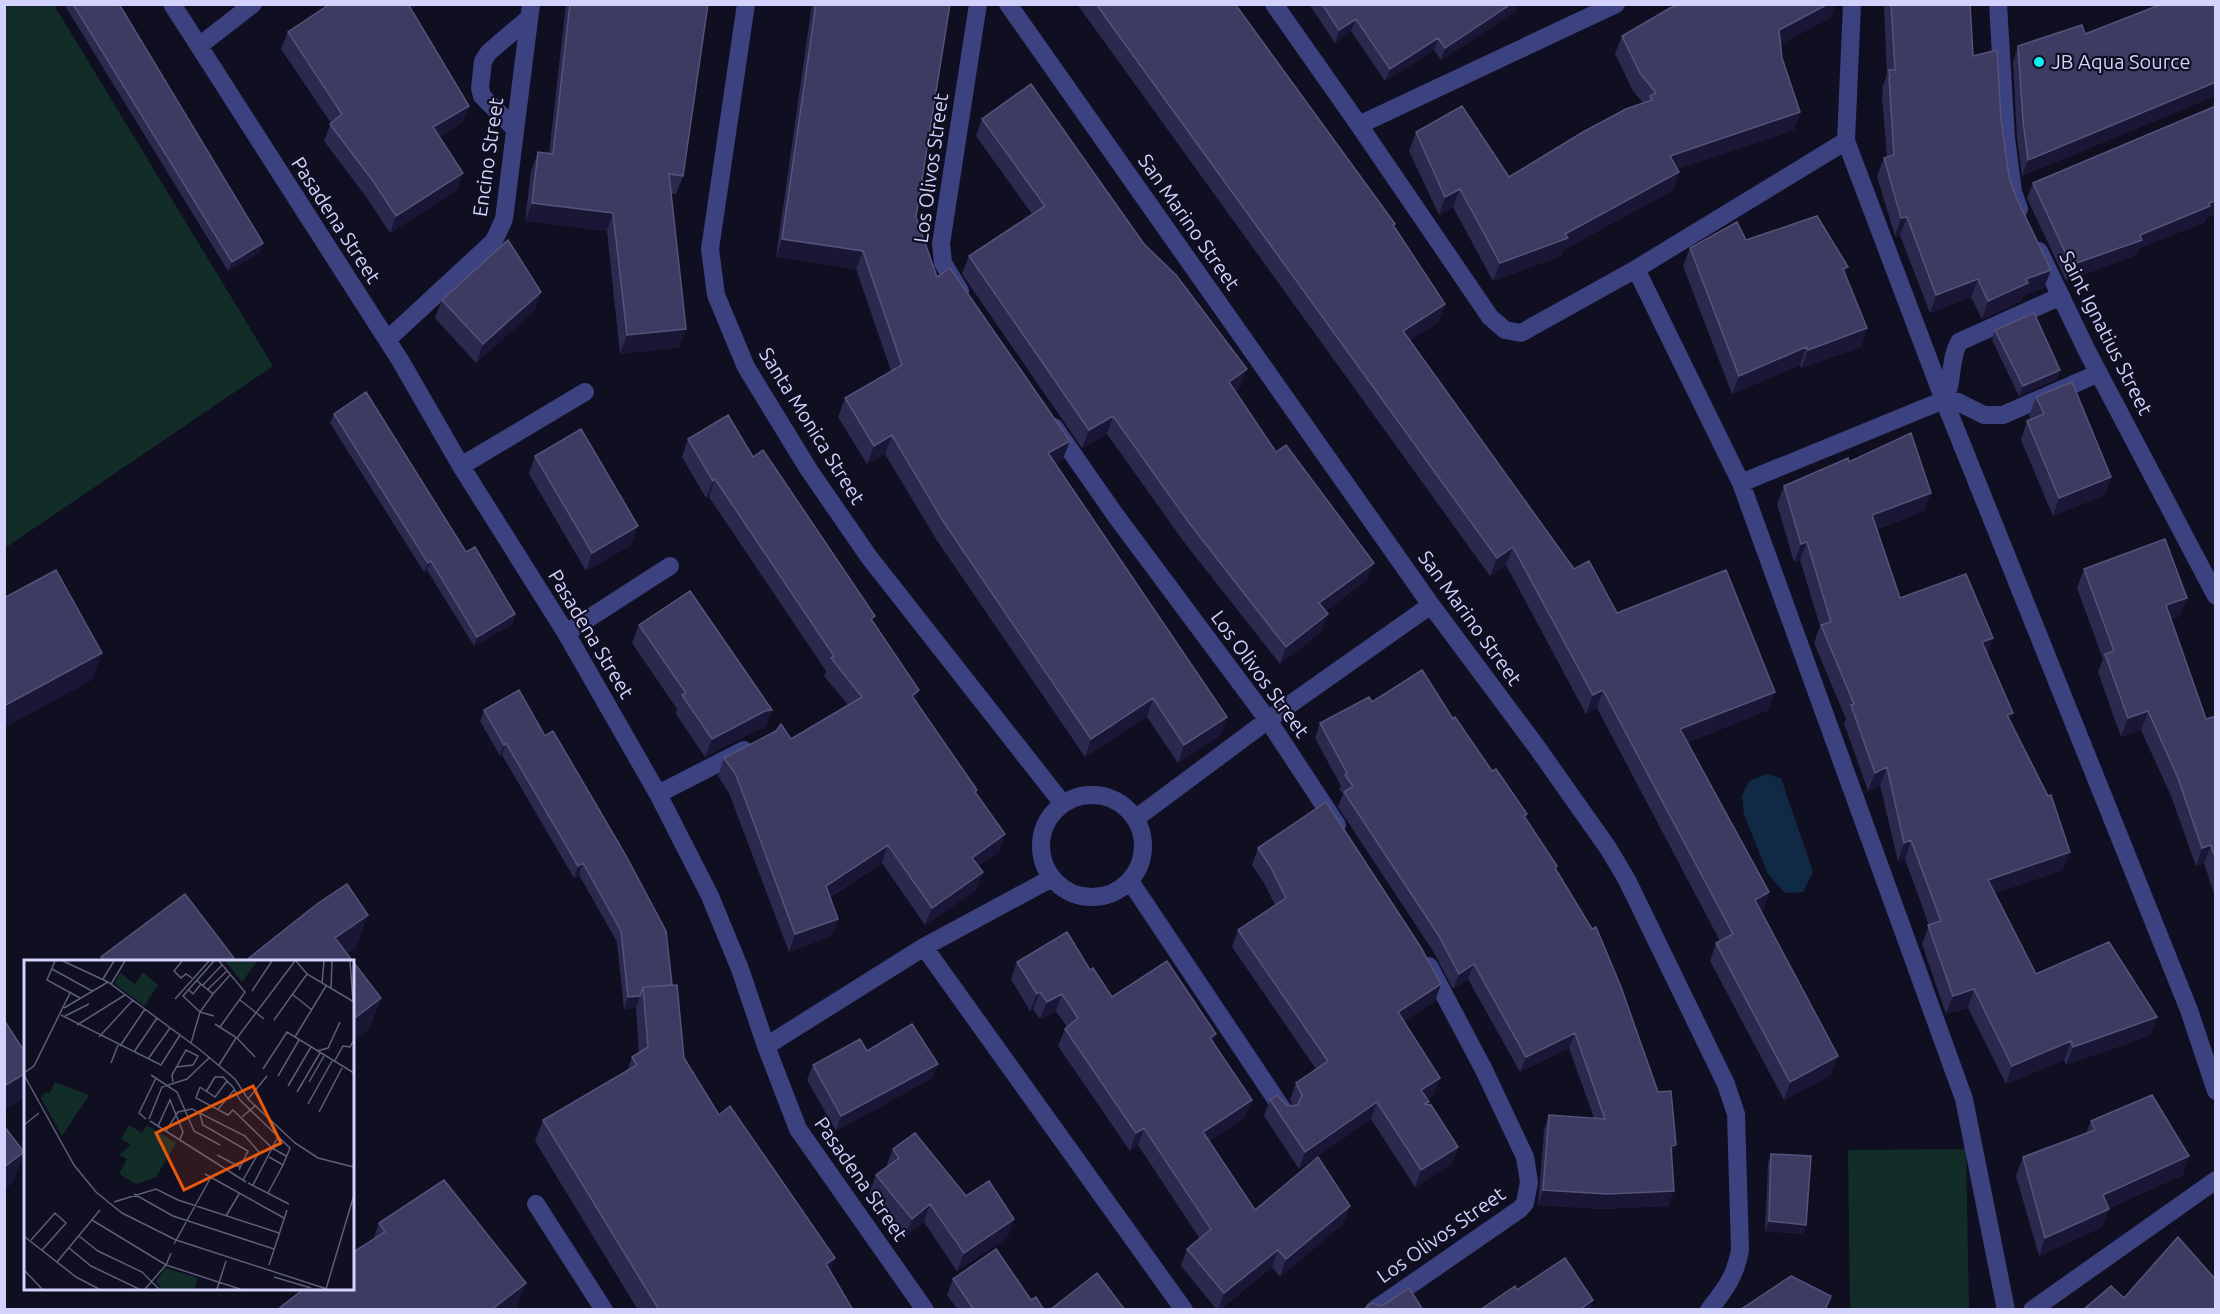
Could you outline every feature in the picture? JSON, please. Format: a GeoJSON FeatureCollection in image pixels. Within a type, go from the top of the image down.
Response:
{"type":"FeatureCollection","features":[{"type":"Feature","properties":{"kind":"street","name":"Pasadena Street"},"geometry":{"type":"LineString","coordinates":[[172,4],[387,340],[461,466],[566,633],[658,794],[710,896],[740,969],[798,1129],[925,1310]]}},
{"type":"Feature","properties":{"kind":"street"},"geometry":{"type":"LineString","coordinates":[[199,46],[253,4]]}},
{"type":"Feature","properties":{"kind":"street","name":"Santa Monica Street"},"geometry":{"type":"LineString","coordinates":[[746,4],[710,249],[716,295],[746,367],[809,470],[869,557],[1063,804]]}},
{"type":"Feature","properties":{"kind":"street","name":"Los Olivos Street"},"geometry":{"type":"LineString","coordinates":[[972,308],[946,270],[941,257],[941,244],[978,4]]}},
{"type":"Feature","properties":{"kind":"street","name":"San Marino Street"},"geometry":{"type":"LineString","coordinates":[[1008,4],[1431,605],[1536,746],[1619,865],[1726,1084],[1736,1114],[1740,1250],[1736,1270],[1728,1286],[1709,1310]]}},
{"type":"Feature","properties":{"kind":"street"},"geometry":{"type":"LineString","coordinates":[[1274,4],[1359,124],[1490,317],[1505,330],[1521,333],[1636,269],[1846,141]]}},
{"type":"Feature","properties":{"kind":"street"},"geometry":{"type":"LineString","coordinates":[[1359,124],[1616,4]]}},
{"type":"Feature","properties":{"kind":"street"},"geometry":{"type":"LineString","coordinates":[[1852,4],[1846,141],[1944,400],[2189,1010],[2216,1091]]}},
{"type":"Feature","properties":{"kind":"street","name":"Saint Ignatius Street"},"geometry":{"type":"LineString","coordinates":[[1998,4],[2006,138],[2013,192],[2027,226],[2099,373],[2216,596]]}},
{"type":"Feature","properties":{"kind":"street"},"geometry":{"type":"LineString","coordinates":[[515,129],[482,96],[480,88],[483,61],[530,11]]}},
{"type":"Feature","properties":{"kind":"street","name":"Encino Street"},"geometry":{"type":"LineString","coordinates":[[387,340],[494,241],[504,219],[530,11]]}},
{"type":"Feature","properties":{"kind":"street"},"geometry":{"type":"LineString","coordinates":[[2013,192],[2034,183]]}},
{"type":"Feature","properties":{"kind":"street"},"geometry":{"type":"LineString","coordinates":[[1636,269],[1741,483],[1964,1099],[2006,1310]]}},
{"type":"Feature","properties":{"kind":"street"},"geometry":{"type":"LineString","coordinates":[[1944,400],[1950,390],[1953,351],[1959,342],[2061,296]]}},
{"type":"Feature","properties":{"kind":"street"},"geometry":{"type":"LineString","coordinates":[[1741,483],[1944,400],[1958,402],[1984,415],[2003,415],[2099,373]]}},
{"type":"Feature","properties":{"kind":"street"},"geometry":{"type":"LineString","coordinates":[[461,466],[585,392]]}},
{"type":"Feature","properties":{"kind":"street","name":"Los Olivos Street"},"geometry":{"type":"LineString","coordinates":[[1044,412],[1116,516],[1268,720],[1346,838]]}},
{"type":"Feature","properties":{"kind":"street"},"geometry":{"type":"LineString","coordinates":[[566,633],[670,566]]}},
{"type":"Feature","properties":{"kind":"street"},"geometry":{"type":"LineString","coordinates":[[1135,819],[1268,720],[1431,605]]}},
{"type":"Feature","properties":{"kind":"street"},"geometry":{"type":"LineString","coordinates":[[658,794],[764,739]]}},
{"type":"Feature","properties":{"kind":"street"},"geometry":{"type":"LineString","coordinates":[[1094,795],[1110,798],[1124,807],[1135,819],[1142,835],[1143,852],[1138,870],[1130,881],[1113,893],[1096,898],[1077,896],[1062,888],[1053,878],[1043,860],[1041,844],[1043,829],[1063,804],[1078,797],[1094,795]]}},
{"type":"Feature","properties":{"kind":"street"},"geometry":{"type":"LineString","coordinates":[[766,1046],[924,947],[1053,878]]}},
{"type":"Feature","properties":{"kind":"street"},"geometry":{"type":"LineString","coordinates":[[1130,881],[1285,1113]]}},
{"type":"Feature","properties":{"kind":"street"},"geometry":{"type":"LineString","coordinates":[[924,947],[1184,1310]]}},
{"type":"Feature","properties":{"kind":"street","name":"Los Olivos Street"},"geometry":{"type":"LineString","coordinates":[[1374,1310],[1520,1209],[1527,1195],[1525,1157],[1484,1070],[1417,947]]}},
{"type":"Feature","properties":{"kind":"street"},"geometry":{"type":"LineString","coordinates":[[2032,1310],[2216,1180]]}},
{"type":"Feature","properties":{"kind":"street"},"geometry":{"type":"LineString","coordinates":[[536,1204],[604,1310]]}},
{"type":"Feature","properties":{"kind":"green space"},"geometry":{"type":"Polygon","coordinates":[[[5,4],[54,5],[273,366],[5,548],[5,4]]]}},
{"type":"Feature","properties":{"kind":"green space"},"geometry":{"type":"Polygon","coordinates":[[[1966,1149],[1969,1309],[1850,1309],[1848,1150],[1966,1149]]]}},
{"type":"Feature","properties":{"kind":"water"},"geometry":{"type":"Polygon","coordinates":[[[1766,774],[1781,778],[1813,872],[1803,892],[1785,893],[1768,874],[1744,815],[1742,796],[1749,781],[1766,774]]]}},
{"type":"Feature","properties":{"kind":"building"},"geometry":{"type":"Polygon","coordinates":[[[73,4],[119,4],[263,243],[232,262],[73,4]]]}},
{"type":"Feature","properties":{"kind":"building"},"geometry":{"type":"Polygon","coordinates":[[[330,4],[408,4],[469,106],[433,127],[463,173],[396,216],[330,124],[342,114],[288,32],[330,4]]]}},
{"type":"Feature","properties":{"kind":"building"},"geometry":{"type":"Polygon","coordinates":[[[570,4],[708,4],[683,176],[669,174],[686,329],[627,335],[613,213],[532,203],[538,152],[553,154],[570,4]]]}},
{"type":"Feature","properties":{"kind":"building"},"geometry":{"type":"Polygon","coordinates":[[[816,4],[950,4],[916,217],[937,277],[950,268],[1070,441],[1048,453],[1227,717],[1184,745],[1153,698],[1091,739],[943,521],[892,435],[874,446],[845,398],[902,365],[863,251],[782,239],[816,4]]]}},
{"type":"Feature","properties":{"kind":"building"},"geometry":{"type":"Polygon","coordinates":[[[1096,4],[1235,4],[1395,224],[1393,225],[1445,304],[1403,331],[1574,569],[1589,561],[1617,613],[1726,570],[1775,692],[1680,729],[1769,892],[1755,900],[1838,1056],[1790,1082],[1716,943],[1733,934],[1603,690],[1593,695],[1513,547],[1497,558],[1096,4]]]}},
{"type":"Feature","properties":{"kind":"building"},"geometry":{"type":"Polygon","coordinates":[[[1322,4],[1511,4],[1445,48],[1438,38],[1390,69],[1356,19],[1339,30],[1322,4]]]}},
{"type":"Feature","properties":{"kind":"building"},"geometry":{"type":"Polygon","coordinates":[[[1681,4],[1828,4],[1779,30],[1782,58],[1800,112],[1670,156],[1679,172],[1565,234],[1568,238],[1500,263],[1460,189],[1445,197],[1416,132],[1462,106],[1509,177],[1583,132],[1626,109],[1652,100],[1650,96],[1656,93],[1640,73],[1622,36],[1681,4]]]}},
{"type":"Feature","properties":{"kind":"building"},"geometry":{"type":"Polygon","coordinates":[[[1891,4],[1970,4],[1973,56],[1997,50],[2001,120],[2009,177],[2016,197],[2051,270],[2026,279],[2028,283],[1988,301],[1978,279],[1936,295],[1907,217],[1901,218],[1884,158],[1894,155],[1889,77],[1890,79],[1889,70],[1895,70],[1891,4]]]}},
{"type":"Feature","properties":{"kind":"building"},"geometry":{"type":"Polygon","coordinates":[[[2162,4],[2216,4],[2216,82],[2028,160],[2018,46],[2082,25],[2085,34],[2162,4]]]}},
{"type":"Feature","properties":{"kind":"building"},"geometry":{"type":"Polygon","coordinates":[[[1031,84],[1144,244],[1176,275],[1247,369],[1229,382],[1276,452],[1286,445],[1374,563],[1319,603],[1328,614],[1286,647],[1190,524],[1113,416],[1089,430],[969,256],[1045,206],[982,119],[1031,84]]]}},
{"type":"Feature","properties":{"kind":"building"},"geometry":{"type":"Polygon","coordinates":[[[2216,106],[2216,201],[2209,203],[2210,206],[2140,235],[2142,240],[2071,265],[2033,183],[2216,106]]]}},
{"type":"Feature","properties":{"kind":"building"},"geometry":{"type":"Polygon","coordinates":[[[1817,216],[1848,267],[1843,269],[1867,328],[1808,350],[1806,347],[1739,376],[1690,248],[1737,222],[1746,240],[1817,216]]]}},
{"type":"Feature","properties":{"kind":"building"},"geometry":{"type":"Polygon","coordinates":[[[508,240],[541,292],[483,344],[442,300],[508,240]]]}},
{"type":"Feature","properties":{"kind":"building"},"geometry":{"type":"Polygon","coordinates":[[[2034,313],[2060,370],[2023,386],[1995,330],[2034,313]]]}},
{"type":"Feature","properties":{"kind":"building"},"geometry":{"type":"Polygon","coordinates":[[[2072,382],[2111,477],[2059,498],[2027,421],[2044,414],[2036,397],[2072,382]]]}},
{"type":"Feature","properties":{"kind":"building"},"geometry":{"type":"Polygon","coordinates":[[[366,392],[466,552],[475,547],[515,614],[477,637],[431,561],[428,563],[334,414],[366,392]]]}},
{"type":"Feature","properties":{"kind":"building"},"geometry":{"type":"Polygon","coordinates":[[[728,415],[753,457],[763,450],[875,616],[871,619],[919,690],[912,696],[1005,834],[972,858],[983,872],[932,908],[888,845],[826,886],[838,919],[795,934],[736,775],[724,758],[776,731],[781,724],[791,739],[862,697],[831,658],[834,656],[715,479],[713,481],[688,439],[728,415]]]}},
{"type":"Feature","properties":{"kind":"building"},"geometry":{"type":"Polygon","coordinates":[[[581,429],[638,526],[592,553],[535,456],[581,429]]]}},
{"type":"Feature","properties":{"kind":"building"},"geometry":{"type":"Polygon","coordinates":[[[1911,433],[1931,493],[1872,515],[1900,598],[1966,574],[1993,638],[1982,642],[2013,713],[2007,715],[2048,796],[2051,795],[2070,852],[1988,880],[2036,974],[2109,942],[2157,1017],[2073,1047],[2071,1041],[2012,1066],[1974,989],[1953,996],[1928,925],[1941,921],[1911,840],[1904,843],[1887,767],[1875,773],[1851,705],[1854,704],[1821,625],[1831,622],[1807,542],[1801,544],[1784,486],[1848,458],[1849,462],[1911,433]]]}},
{"type":"Feature","properties":{"kind":"building"},"geometry":{"type":"Polygon","coordinates":[[[2165,539],[2187,598],[2166,605],[2206,719],[2216,716],[2216,860],[2211,845],[2202,848],[2178,778],[2148,711],[2128,718],[2105,654],[2114,651],[2084,569],[2165,539]]]}},
{"type":"Feature","properties":{"kind":"building"},"geometry":{"type":"Polygon","coordinates":[[[56,570],[102,653],[4,706],[4,598],[56,570]]]}},
{"type":"Feature","properties":{"kind":"building"},"geometry":{"type":"Polygon","coordinates":[[[690,591],[772,710],[765,711],[712,739],[682,695],[686,693],[639,625],[690,591]]]}},
{"type":"Feature","properties":{"kind":"building"},"geometry":{"type":"Polygon","coordinates":[[[1422,670],[1453,719],[1455,717],[1492,771],[1496,769],[1527,814],[1524,816],[1557,866],[1555,868],[1592,929],[1596,927],[1621,987],[1658,1092],[1671,1091],[1676,1145],[1671,1146],[1674,1191],[1607,1194],[1543,1190],[1549,1115],[1605,1119],[1575,1033],[1526,1057],[1474,964],[1459,974],[1439,936],[1344,792],[1353,786],[1345,775],[1347,773],[1320,723],[1369,697],[1372,702],[1422,670]]]}},
{"type":"Feature","properties":{"kind":"building"},"geometry":{"type":"Polygon","coordinates":[[[519,690],[545,736],[553,731],[625,854],[666,931],[672,985],[643,987],[640,996],[628,997],[621,931],[583,863],[578,866],[506,743],[504,745],[484,710],[519,690]]]}},
{"type":"Feature","properties":{"kind":"building"},"geometry":{"type":"Polygon","coordinates":[[[1326,802],[1420,946],[1441,984],[1398,1012],[1440,1078],[1421,1090],[1429,1102],[1424,1104],[1431,1105],[1458,1147],[1421,1170],[1377,1102],[1305,1152],[1270,1100],[1277,1095],[1287,1106],[1298,1105],[1302,1095],[1296,1083],[1328,1061],[1238,930],[1286,898],[1258,848],[1326,802]]]}},
{"type":"Feature","properties":{"kind":"building"},"geometry":{"type":"Polygon","coordinates":[[[347,884],[368,915],[335,938],[352,960],[247,960],[317,904],[347,884]]]}},
{"type":"Feature","properties":{"kind":"building"},"geometry":{"type":"Polygon","coordinates":[[[185,894],[235,960],[103,960],[101,957],[185,894]]]}},
{"type":"Feature","properties":{"kind":"building"},"geometry":{"type":"Polygon","coordinates":[[[1067,932],[1090,970],[1093,968],[1112,997],[1167,961],[1216,1034],[1210,1038],[1252,1100],[1203,1132],[1255,1210],[1318,1157],[1350,1206],[1286,1259],[1278,1250],[1224,1293],[1187,1249],[1211,1229],[1144,1128],[1136,1133],[1065,1029],[1078,1018],[1062,994],[1047,1002],[1040,992],[1037,994],[1017,962],[1067,932]]]}},
{"type":"Feature","properties":{"kind":"building"},"geometry":{"type":"Polygon","coordinates":[[[354,963],[381,998],[354,1018],[354,963]]]}},
{"type":"Feature","properties":{"kind":"building"},"geometry":{"type":"Polygon","coordinates":[[[677,985],[684,1058],[719,1115],[730,1106],[835,1258],[826,1264],[853,1310],[654,1310],[658,1308],[543,1120],[637,1065],[632,1057],[648,1047],[643,987],[677,985]]]}},
{"type":"Feature","properties":{"kind":"building"},"geometry":{"type":"Polygon","coordinates":[[[4,1020],[24,1051],[24,1074],[4,1086],[4,1020]]]}},
{"type":"Feature","properties":{"kind":"building"},"geometry":{"type":"Polygon","coordinates":[[[912,1024],[938,1064],[841,1116],[813,1065],[860,1039],[867,1051],[912,1024]]]}},
{"type":"Feature","properties":{"kind":"building"},"geometry":{"type":"Polygon","coordinates":[[[2152,1095],[2189,1156],[2103,1195],[2109,1209],[2045,1238],[2023,1157],[2095,1130],[2091,1121],[2152,1095]]]}},
{"type":"Feature","properties":{"kind":"building"},"geometry":{"type":"Polygon","coordinates":[[[4,1126],[24,1152],[4,1167],[4,1126]]]}},
{"type":"Feature","properties":{"kind":"building"},"geometry":{"type":"Polygon","coordinates":[[[915,1133],[966,1196],[989,1181],[1014,1219],[964,1253],[930,1204],[912,1219],[876,1175],[899,1158],[893,1149],[915,1133]]]}},
{"type":"Feature","properties":{"kind":"building"},"geometry":{"type":"Polygon","coordinates":[[[1771,1154],[1811,1156],[1806,1225],[1769,1221],[1771,1154]]]}},
{"type":"Feature","properties":{"kind":"building"},"geometry":{"type":"Polygon","coordinates":[[[444,1180],[526,1283],[491,1310],[277,1310],[302,1290],[354,1290],[354,1252],[385,1232],[379,1223],[444,1180]]]}},
{"type":"Feature","properties":{"kind":"building"},"geometry":{"type":"Polygon","coordinates":[[[2178,1237],[2216,1280],[2216,1310],[2083,1310],[2111,1286],[2124,1298],[2178,1237]]]}},
{"type":"Feature","properties":{"kind":"building"},"geometry":{"type":"Polygon","coordinates":[[[996,1249],[1031,1300],[1036,1297],[1044,1310],[974,1310],[953,1279],[996,1249]]]}},
{"type":"Feature","properties":{"kind":"building"},"geometry":{"type":"Polygon","coordinates":[[[1565,1258],[1593,1300],[1579,1310],[1480,1310],[1515,1286],[1517,1290],[1565,1258]]]}},
{"type":"Feature","properties":{"kind":"building"},"geometry":{"type":"Polygon","coordinates":[[[1097,1273],[1125,1310],[1050,1310],[1097,1273]]]}},
{"type":"Feature","properties":{"kind":"building"},"geometry":{"type":"Polygon","coordinates":[[[1791,1276],[1831,1296],[1825,1310],[1740,1310],[1791,1276]]]}},
{"type":"Feature","properties":{"kind":"building"},"geometry":{"type":"Polygon","coordinates":[[[1409,1288],[1423,1310],[1363,1310],[1372,1303],[1380,1306],[1385,1304],[1409,1288]]]}},
{"type":"Feature","properties":{"kind":"place","name":"JB Aqua Source"},"geometry":{"type":"Point","coordinates":[2039,62]}}]}
